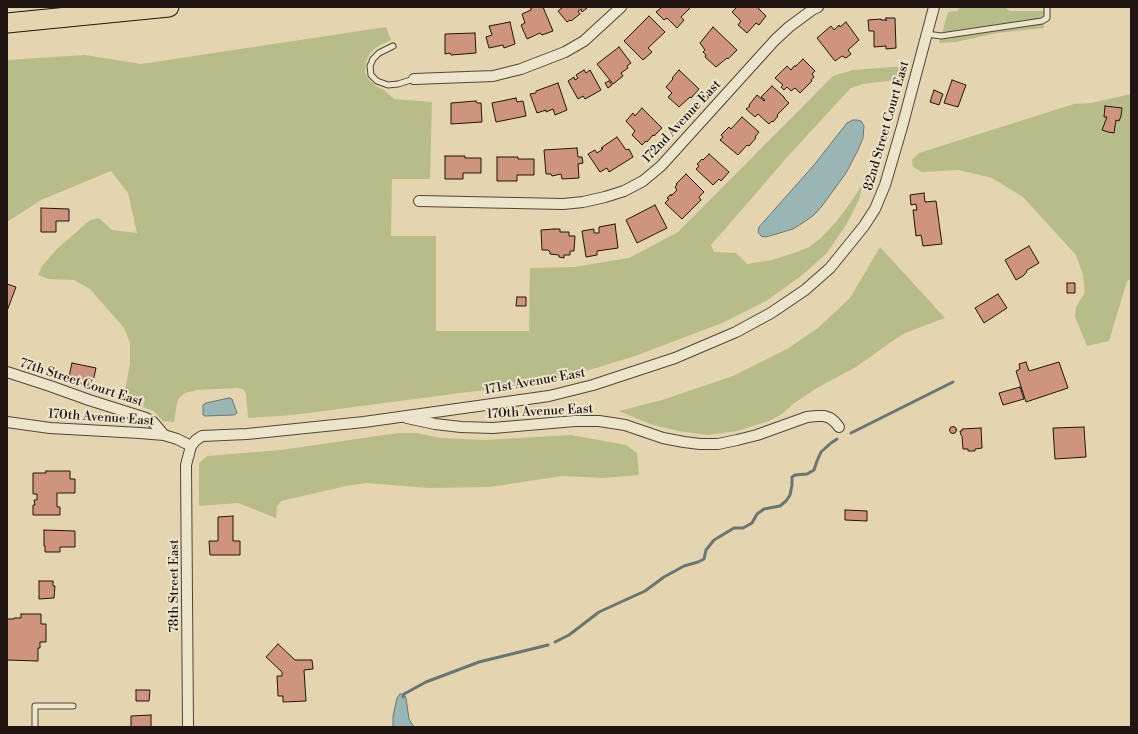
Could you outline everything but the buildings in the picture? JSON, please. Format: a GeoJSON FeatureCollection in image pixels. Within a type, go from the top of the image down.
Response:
{"type":"FeatureCollection","features":[{"type":"Feature","properties":{"kind":"highway"},"geometry":{"type":"LineString","coordinates":[[7,22],[169,7]]}},
{"type":"Feature","properties":{"kind":"street"},"geometry":{"type":"LineString","coordinates":[[414,79],[492,76],[521,69],[565,52],[584,41],[621,7]]}},
{"type":"Feature","properties":{"kind":"street","name":"172nd Avenue East"},"geometry":{"type":"LineString","coordinates":[[419,201],[563,204],[583,202],[624,191],[643,181],[661,166],[775,40],[789,27],[818,7]]}},
{"type":"Feature","properties":{"kind":"street","name":"82nd Street Court East"},"geometry":{"type":"LineString","coordinates":[[849,245],[875,208],[884,185],[902,127],[934,7]]}},
{"type":"Feature","properties":{"kind":"street","name":"171st Avenue East"},"geometry":{"type":"LineString","coordinates":[[192,446],[196,440],[202,436],[247,434],[364,422],[549,396],[593,385],[675,358],[736,332],[771,314],[806,290],[830,268],[849,245]]}},
{"type":"Feature","properties":{"kind":"street","name":"77th Street Court East"},"geometry":{"type":"LineString","coordinates":[[7,372],[146,418],[153,422],[164,435]]}},
{"type":"Feature","properties":{"kind":"street","name":"170th Avenue East"},"geometry":{"type":"LineString","coordinates":[[399,417],[434,424],[493,428],[575,421],[599,422],[625,425],[663,438],[700,444],[718,444],[737,440],[757,435],[808,417],[824,416],[830,418],[839,428]]}},
{"type":"Feature","properties":{"kind":"street","name":"170th Avenue East"},"geometry":{"type":"LineString","coordinates":[[7,422],[50,428],[140,432],[164,435],[192,446]]}},
{"type":"Feature","properties":{"kind":"street","name":"78th Street East"},"geometry":{"type":"LineString","coordinates":[[188,727],[186,466],[192,446]]}},
{"type":"Feature","properties":{"kind":"lane"},"geometry":{"type":"LineString","coordinates":[[927,34],[941,36],[1042,21],[1047,18],[1047,7]]}},
{"type":"Feature","properties":{"kind":"lane"},"geometry":{"type":"LineString","coordinates":[[393,46],[379,53],[372,59],[370,66],[371,74],[377,81],[388,85],[398,84],[414,79]]}},
{"type":"Feature","properties":{"kind":"lane"},"geometry":{"type":"LineString","coordinates":[[35,727],[35,706],[73,706]]}},
{"type":"Feature","properties":{"kind":"green space"},"geometry":{"type":"Polygon","coordinates":[[[961,7],[1005,7],[1010,11],[1044,11],[1044,28],[997,33],[956,42],[939,43],[948,12],[957,11],[961,7]]]}},
{"type":"Feature","properties":{"kind":"green space"},"geometry":{"type":"Polygon","coordinates":[[[386,27],[391,40],[378,46],[370,53],[366,62],[365,72],[368,79],[394,99],[432,102],[430,179],[392,179],[391,236],[436,236],[436,331],[529,331],[530,268],[574,267],[629,258],[678,232],[833,76],[853,70],[905,66],[896,80],[863,84],[851,88],[790,154],[711,245],[714,252],[736,253],[747,264],[772,260],[797,252],[809,247],[821,238],[836,222],[863,183],[859,200],[846,225],[826,254],[801,276],[766,301],[722,323],[635,356],[573,375],[517,386],[293,415],[248,418],[246,394],[244,390],[238,388],[197,390],[185,393],[179,398],[177,403],[174,422],[163,421],[154,411],[123,400],[130,364],[130,343],[124,328],[90,289],[74,280],[48,279],[38,275],[42,266],[57,249],[90,220],[99,218],[112,230],[137,233],[128,193],[111,171],[41,200],[7,222],[7,60],[85,55],[141,64],[386,27]]]}},
{"type":"Feature","properties":{"kind":"green space"},"geometry":{"type":"Polygon","coordinates":[[[1131,94],[1131,279],[1127,281],[1109,341],[1087,346],[1075,317],[1076,307],[1085,292],[1083,275],[1076,255],[1023,197],[992,178],[959,170],[922,172],[913,167],[912,160],[919,153],[1074,104],[1091,103],[1131,94]]]}},
{"type":"Feature","properties":{"kind":"green space"},"geometry":{"type":"Polygon","coordinates":[[[880,247],[945,318],[905,333],[856,367],[817,388],[793,404],[782,414],[769,421],[737,431],[708,435],[678,431],[650,424],[619,411],[662,400],[733,376],[787,349],[818,328],[850,298],[880,247]]]}},
{"type":"Feature","properties":{"kind":"green space"},"geometry":{"type":"Polygon","coordinates":[[[398,433],[416,433],[441,438],[484,440],[571,435],[626,445],[637,453],[639,475],[603,478],[562,476],[490,487],[429,488],[366,483],[346,486],[281,501],[277,507],[276,518],[238,503],[199,506],[199,463],[207,456],[281,450],[398,433]]]}},
{"type":"Feature","properties":{"kind":"water"},"geometry":{"type":"Polygon","coordinates":[[[853,120],[861,121],[864,126],[863,138],[846,173],[822,206],[814,215],[793,229],[766,237],[761,236],[758,232],[759,227],[814,165],[847,123],[853,120]]]}},
{"type":"Feature","properties":{"kind":"water"},"geometry":{"type":"Polygon","coordinates":[[[229,398],[232,399],[237,413],[234,415],[203,415],[203,405],[206,403],[229,398]]]}},
{"type":"Feature","properties":{"kind":"water"},"geometry":{"type":"Polygon","coordinates":[[[400,694],[404,694],[406,698],[409,719],[414,727],[393,727],[393,716],[397,698],[400,694]]]}},
{"type":"Feature","properties":{"kind":"waterway"},"geometry":{"type":"LineString","coordinates":[[851,433],[953,382]]}},
{"type":"Feature","properties":{"kind":"waterway"},"geometry":{"type":"LineString","coordinates":[[555,642],[569,635],[599,612],[645,591],[664,577],[684,566],[704,559],[706,550],[714,540],[734,528],[743,528],[752,523],[757,514],[764,509],[780,506],[790,495],[792,477],[795,475],[807,474],[814,470],[821,452],[837,439]]}},
{"type":"Feature","properties":{"kind":"waterway"},"geometry":{"type":"LineString","coordinates":[[403,697],[404,694],[426,682],[479,662],[548,645]]}}]}
